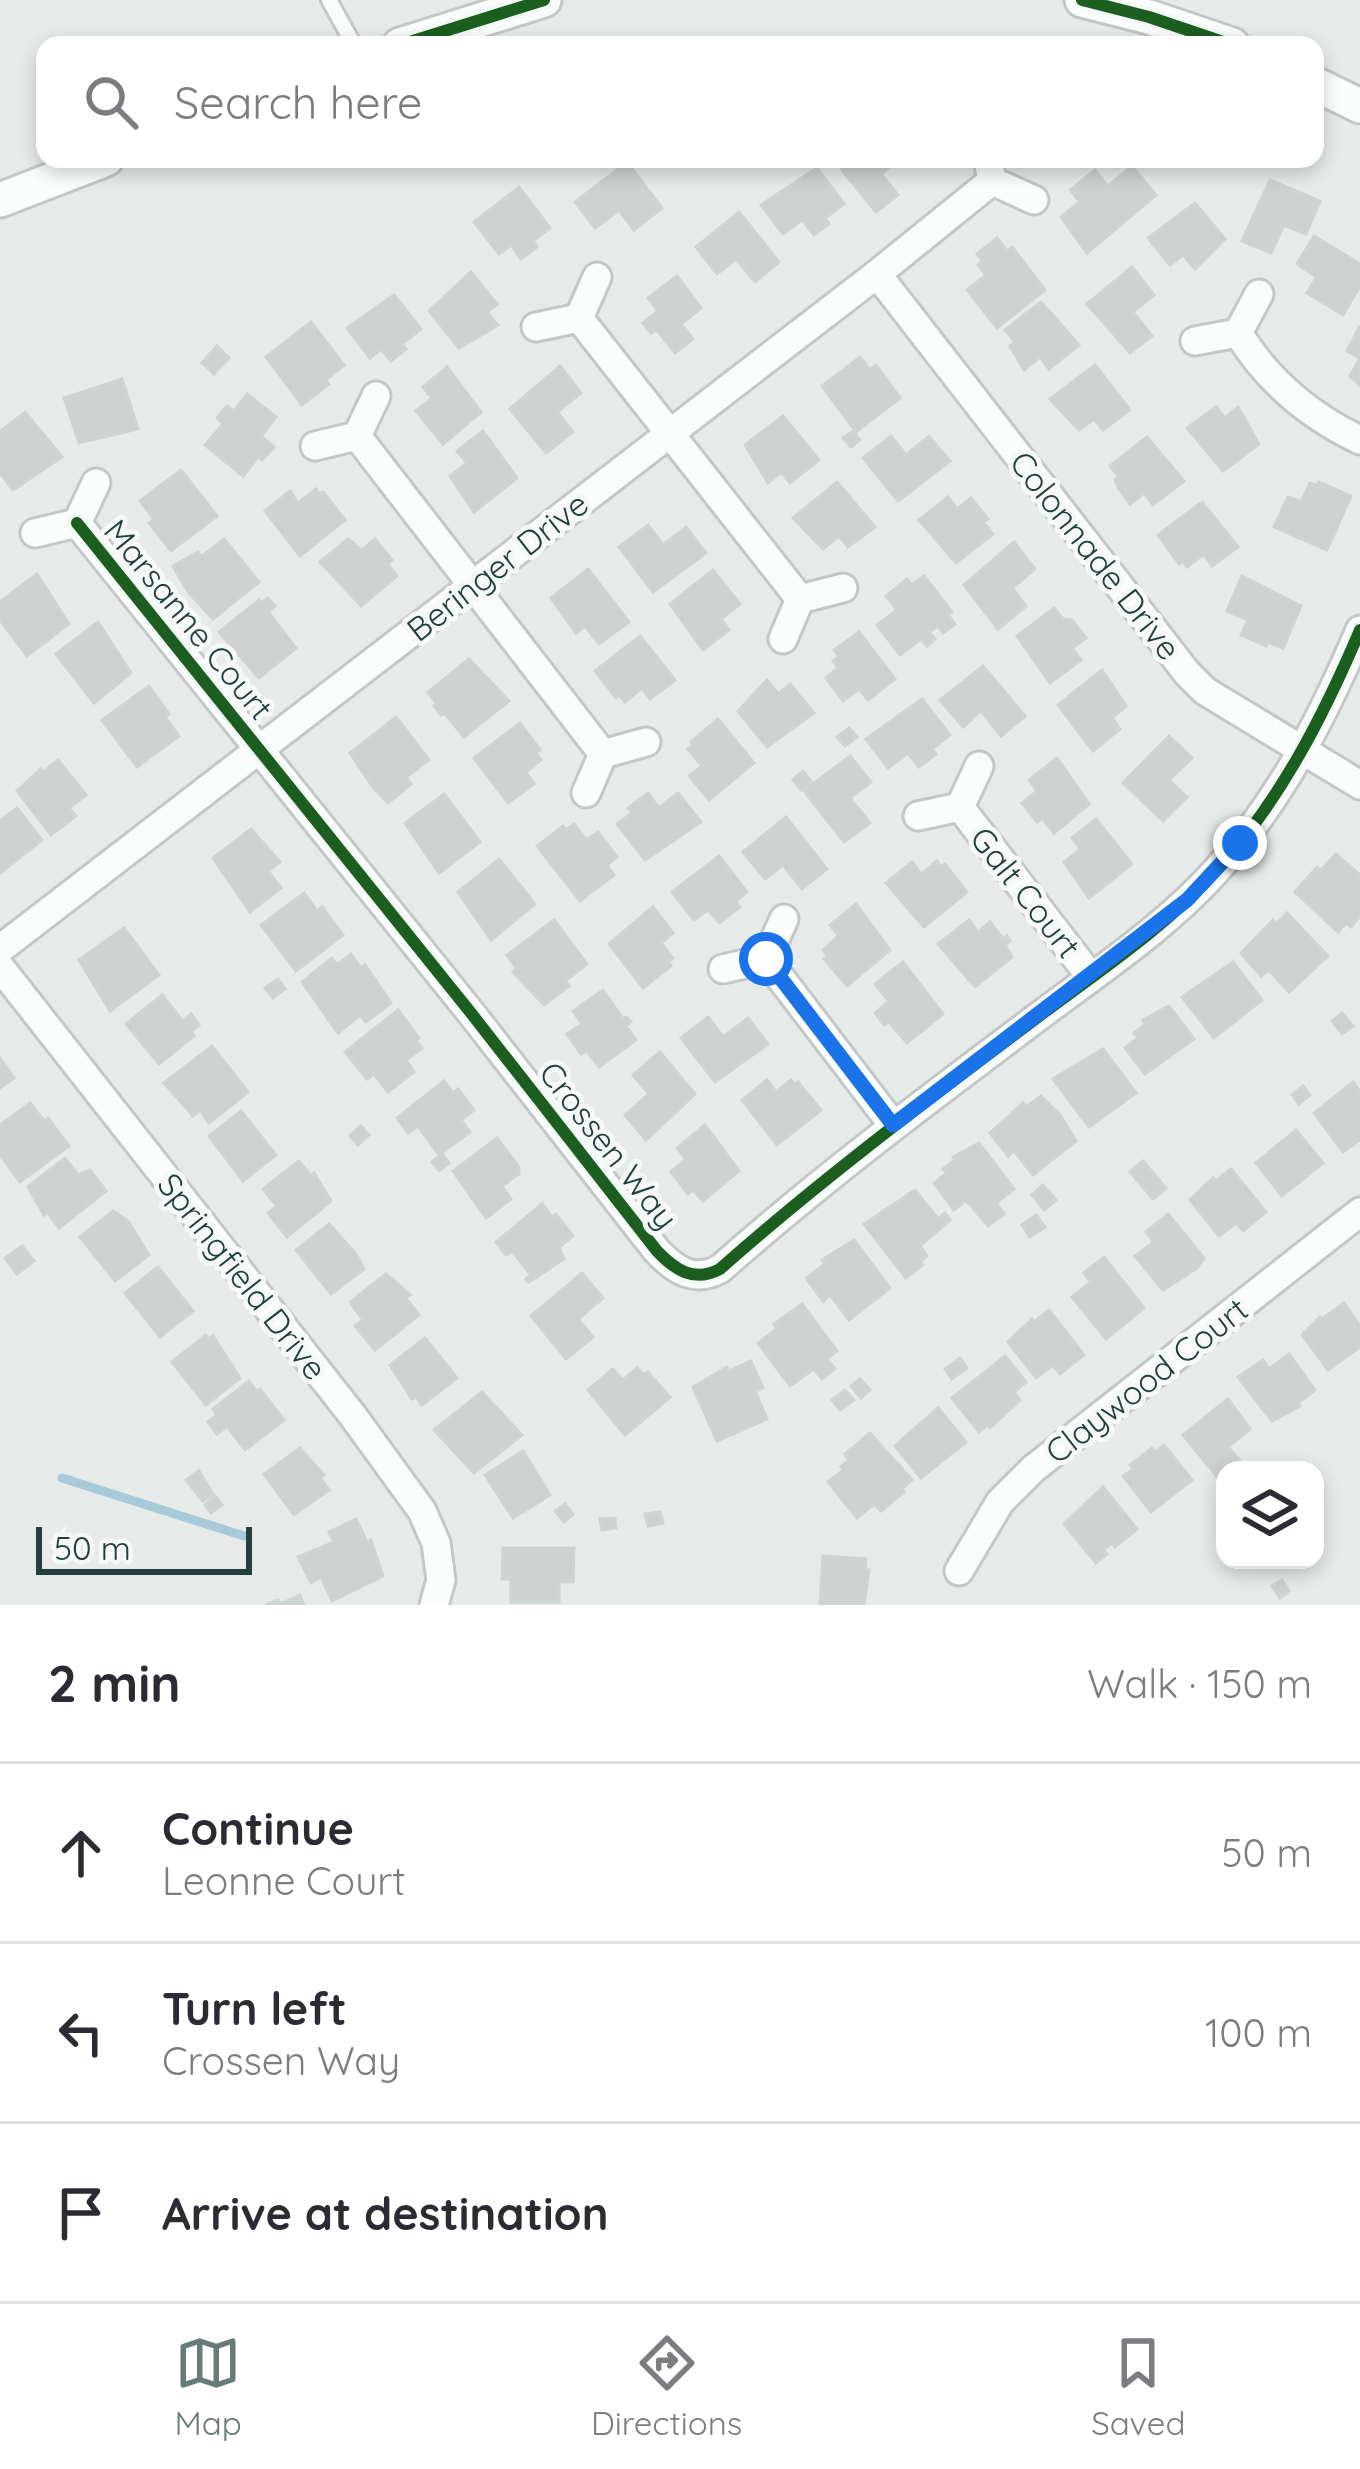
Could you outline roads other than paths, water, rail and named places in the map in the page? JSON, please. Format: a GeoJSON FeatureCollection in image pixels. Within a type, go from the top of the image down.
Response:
{"type":"FeatureCollection","features":[{"type":"Feature","properties":{"kind":"street"},"geometry":{"type":"LineString","coordinates":[[429,36],[544,0]]}},
{"type":"Feature","properties":{"kind":"street"},"geometry":{"type":"LineString","coordinates":[[1082,0],[1206,36]]}},
{"type":"Feature","properties":{"kind":"street"},"geometry":{"type":"LineString","coordinates":[[1324,88],[1360,106]]}},
{"type":"Feature","properties":{"kind":"street"},"geometry":{"type":"LineString","coordinates":[[0,200],[83,168]]}},
{"type":"Feature","properties":{"kind":"street"},"geometry":{"type":"LineString","coordinates":[[990,170],[1034,200]]}},
{"type":"Feature","properties":{"kind":"street","name":"Beringer Drive"},"geometry":{"type":"LineString","coordinates":[[0,949],[877,274],[990,170]]}},
{"type":"Feature","properties":{"kind":"street","name":"Colonnade Drive"},"geometry":{"type":"LineString","coordinates":[[877,274],[1204,691],[1360,785]]}},
{"type":"Feature","properties":{"kind":"street"},"geometry":{"type":"LineString","coordinates":[[579,318],[597,277]]}},
{"type":"Feature","properties":{"kind":"street"},"geometry":{"type":"LineString","coordinates":[[1238,333],[1258,294]]}},
{"type":"Feature","properties":{"kind":"street"},"geometry":{"type":"LineString","coordinates":[[579,318],[800,599]]}},
{"type":"Feature","properties":{"kind":"street"},"geometry":{"type":"LineString","coordinates":[[536,327],[579,318]]}},
{"type":"Feature","properties":{"kind":"street"},"geometry":{"type":"LineString","coordinates":[[1196,341],[1238,333]]}},
{"type":"Feature","properties":{"kind":"street"},"geometry":{"type":"LineString","coordinates":[[1238,333],[1282,388],[1334,428],[1360,440]]}},
{"type":"Feature","properties":{"kind":"street"},"geometry":{"type":"LineString","coordinates":[[357,436],[376,396]]}},
{"type":"Feature","properties":{"kind":"street"},"geometry":{"type":"LineString","coordinates":[[315,446],[357,436]]}},
{"type":"Feature","properties":{"kind":"street"},"geometry":{"type":"LineString","coordinates":[[357,436],[603,754]]}},
{"type":"Feature","properties":{"kind":"street"},"geometry":{"type":"LineString","coordinates":[[35,533],[77,523],[96,483]]}},
{"type":"Feature","properties":{"kind":"street","name":"Marsanne Court"},"geometry":{"type":"LineString","coordinates":[[77,523],[258,749]]}},
{"type":"Feature","properties":{"kind":"street"},"geometry":{"type":"LineString","coordinates":[[800,599],[843,588]]}},
{"type":"Feature","properties":{"kind":"street"},"geometry":{"type":"LineString","coordinates":[[783,640],[800,599]]}},
{"type":"Feature","properties":{"kind":"street","name":"Crossen Way"},"geometry":{"type":"LineString","coordinates":[[258,749],[669,1263],[692,1276],[707,1276],[893,1125],[1187,900],[1269,804],[1302,752],[1360,630]]}},
{"type":"Feature","properties":{"kind":"street"},"geometry":{"type":"LineString","coordinates":[[603,754],[646,742]]}},
{"type":"Feature","properties":{"kind":"street"},"geometry":{"type":"LineString","coordinates":[[586,794],[603,754]]}},
{"type":"Feature","properties":{"kind":"street"},"geometry":{"type":"LineString","coordinates":[[918,816],[960,806],[979,766]]}},
{"type":"Feature","properties":{"kind":"street","name":"Galt Court"},"geometry":{"type":"LineString","coordinates":[[960,806],[1091,976]]}},
{"type":"Feature","properties":{"kind":"street"},"geometry":{"type":"LineString","coordinates":[[766,959],[784,919]]}},
{"type":"Feature","properties":{"kind":"street"},"geometry":{"type":"LineString","coordinates":[[766,959],[893,1125]]}},
{"type":"Feature","properties":{"kind":"street"},"geometry":{"type":"LineString","coordinates":[[723,969],[766,959]]}},
{"type":"Feature","properties":{"kind":"street","name":"Springfield Drive"},"geometry":{"type":"LineString","coordinates":[[0,967],[353,1416],[422,1511],[436,1543],[441,1580],[434,1605]]}},
{"type":"Feature","properties":{"kind":"street","name":"Claywood Court"},"geometry":{"type":"LineString","coordinates":[[958,1571],[1000,1502],[1033,1469],[1360,1212]]}},
{"type":"Feature","properties":{"kind":"lane"},"geometry":{"type":"LineString","coordinates":[[329,0],[349,36]]}},
{"type":"Feature","properties":{"kind":"waterway"},"geometry":{"type":"LineString","coordinates":[[62,1478],[244,1536]]}}]}
